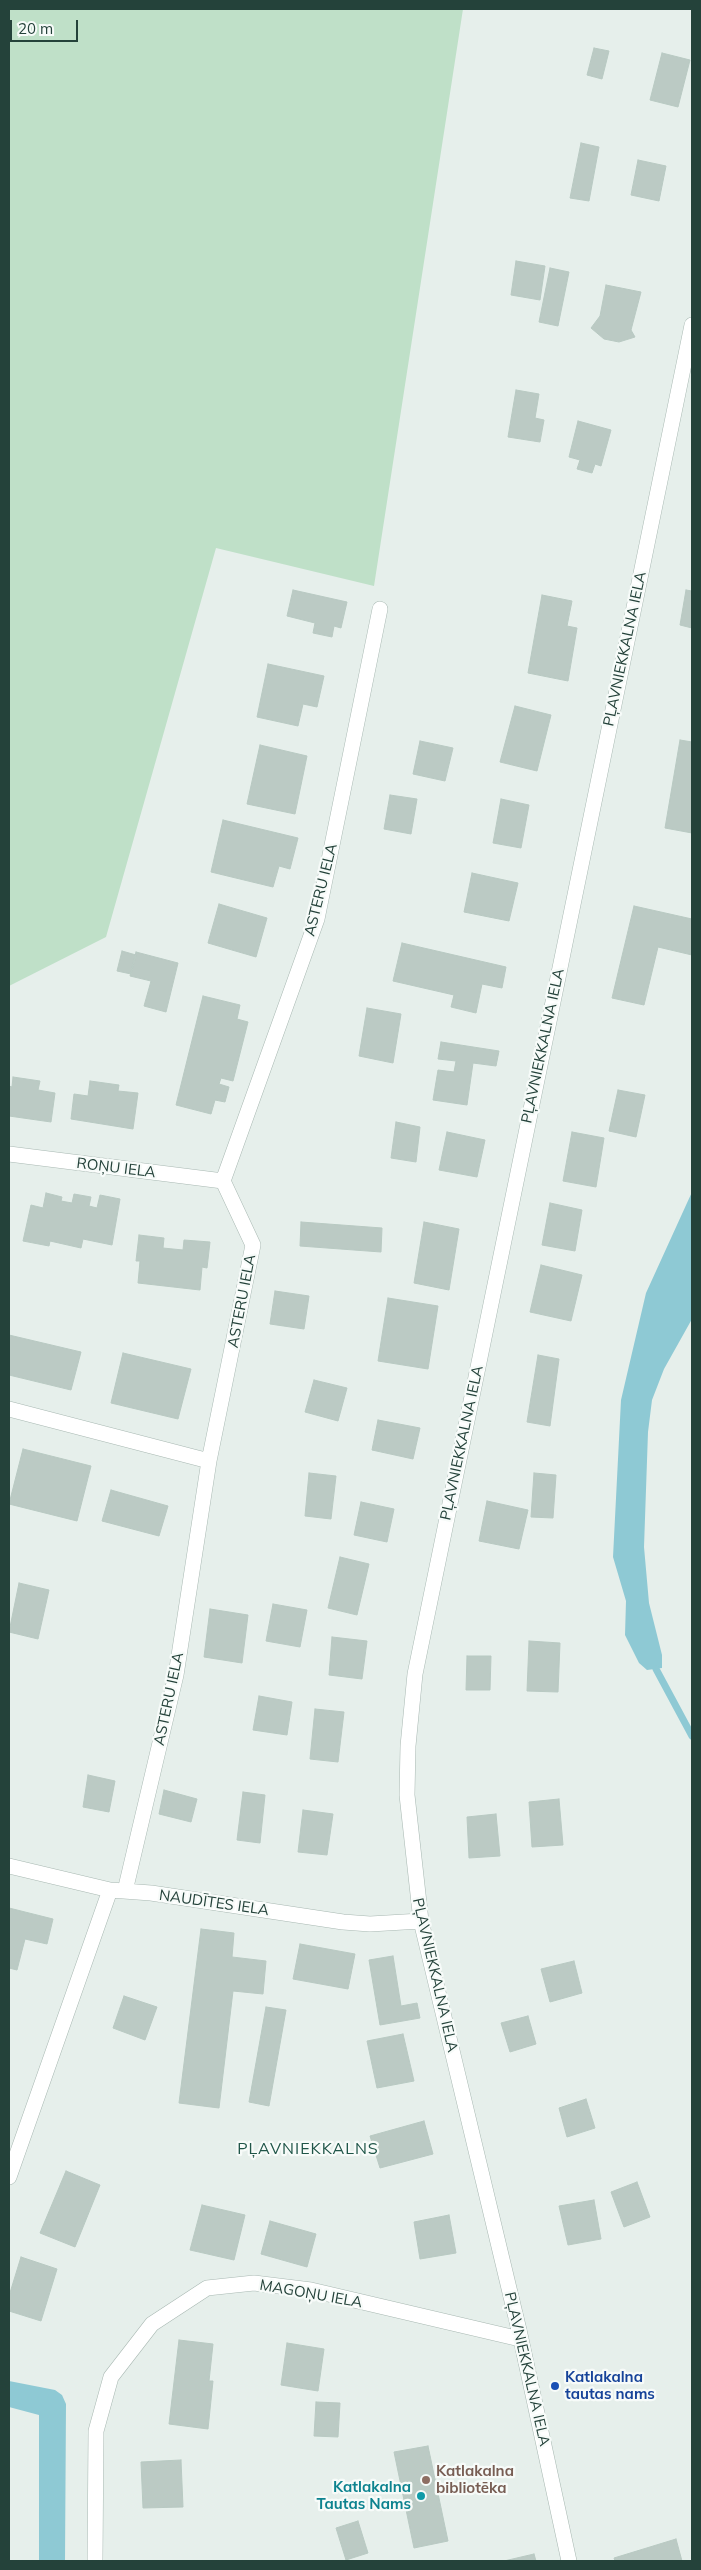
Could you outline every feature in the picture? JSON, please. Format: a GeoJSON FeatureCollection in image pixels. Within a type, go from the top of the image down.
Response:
{"type":"FeatureCollection","features":[{"type":"Feature","properties":{"kind":"street","name":"PĻAVNIEKKALNA IELA"},"geometry":{"type":"LineString","coordinates":[[569,2561],[520,2339],[421,1921],[407,1795],[408,1746],[415,1674],[692,324]]}},
{"type":"Feature","properties":{"kind":"street","name":"ASTERU IELA"},"geometry":{"type":"LineString","coordinates":[[125,1892],[176,1675],[209,1461],[253,1246],[223,1181],[317,918],[380,609]]}},
{"type":"Feature","properties":{"kind":"street","name":"ROŅU IELA"},"geometry":{"type":"LineString","coordinates":[[9,1154],[223,1181]]}},
{"type":"Feature","properties":{"kind":"street"},"geometry":{"type":"LineString","coordinates":[[9,1409],[209,1461]]}},
{"type":"Feature","properties":{"kind":"street","name":"NAUDĪTES IELA"},"geometry":{"type":"LineString","coordinates":[[9,1866],[110,1890],[343,1922],[370,1924],[421,1921]]}},
{"type":"Feature","properties":{"kind":"street"},"geometry":{"type":"LineString","coordinates":[[9,2177],[110,1890]]}},
{"type":"Feature","properties":{"kind":"street","name":"MAGOŅU IELA"},"geometry":{"type":"LineString","coordinates":[[96,2561],[96,2431],[111,2377],[152,2324],[207,2288],[254,2283],[311,2290],[520,2339]]}},
{"type":"Feature","properties":{"kind":"green space"},"geometry":{"type":"Polygon","coordinates":[[[9,9],[463,9],[374,586],[216,548],[106,937],[9,986],[9,9]]]}},
{"type":"Feature","properties":{"kind":"water"},"geometry":{"type":"Polygon","coordinates":[[[692,1192],[692,1319],[664,1369],[652,1400],[648,1432],[644,1547],[649,1603],[662,1655],[662,1668],[647,1670],[639,1663],[625,1635],[626,1601],[613,1557],[621,1400],[646,1293],[692,1192]]]}},
{"type":"Feature","properties":{"kind":"water"},"geometry":{"type":"Polygon","coordinates":[[[9,2381],[55,2390],[62,2395],[66,2404],[65,2561],[39,2561],[39,2415],[9,2407],[9,2381]]]}},
{"type":"Feature","properties":{"kind":"building"},"geometry":{"type":"Polygon","coordinates":[[[594,48],[609,51],[602,79],[587,75],[594,48]]]}},
{"type":"Feature","properties":{"kind":"building"},"geometry":{"type":"Polygon","coordinates":[[[662,53],[690,60],[678,107],[650,100],[662,53]]]}},
{"type":"Feature","properties":{"kind":"building"},"geometry":{"type":"Polygon","coordinates":[[[581,143],[599,147],[589,201],[570,198],[581,143]]]}},
{"type":"Feature","properties":{"kind":"building"},"geometry":{"type":"Polygon","coordinates":[[[638,160],[666,166],[659,201],[631,195],[638,160]]]}},
{"type":"Feature","properties":{"kind":"building"},"geometry":{"type":"Polygon","coordinates":[[[516,261],[545,266],[540,300],[511,295],[516,261]]]}},
{"type":"Feature","properties":{"kind":"building"},"geometry":{"type":"Polygon","coordinates":[[[550,268],[569,272],[558,326],[539,322],[550,268]]]}},
{"type":"Feature","properties":{"kind":"building"},"geometry":{"type":"Polygon","coordinates":[[[606,285],[641,292],[631,330],[635,337],[619,342],[604,339],[591,328],[600,316],[606,285]]]}},
{"type":"Feature","properties":{"kind":"building"},"geometry":{"type":"Polygon","coordinates":[[[516,390],[539,394],[535,418],[544,420],[540,442],[508,437],[516,390]]]}},
{"type":"Feature","properties":{"kind":"building"},"geometry":{"type":"Polygon","coordinates":[[[578,421],[611,430],[601,466],[595,464],[592,473],[577,469],[580,460],[569,457],[578,421]]]}},
{"type":"Feature","properties":{"kind":"building"},"geometry":{"type":"Polygon","coordinates":[[[293,590],[347,602],[341,628],[334,626],[332,637],[313,633],[315,623],[287,616],[293,590]]]}},
{"type":"Feature","properties":{"kind":"building"},"geometry":{"type":"Polygon","coordinates":[[[686,590],[692,591],[692,628],[680,625],[686,590]]]}},
{"type":"Feature","properties":{"kind":"building"},"geometry":{"type":"Polygon","coordinates":[[[542,595],[572,601],[567,626],[577,628],[568,681],[528,673],[542,595]]]}},
{"type":"Feature","properties":{"kind":"building"},"geometry":{"type":"Polygon","coordinates":[[[268,664],[324,676],[317,707],[303,704],[298,726],[257,717],[268,664]]]}},
{"type":"Feature","properties":{"kind":"building"},"geometry":{"type":"Polygon","coordinates":[[[515,706],[551,715],[537,771],[500,762],[515,706]]]}},
{"type":"Feature","properties":{"kind":"building"},"geometry":{"type":"Polygon","coordinates":[[[680,740],[692,742],[692,833],[665,828],[680,740]]]}},
{"type":"Feature","properties":{"kind":"building"},"geometry":{"type":"Polygon","coordinates":[[[420,741],[453,748],[445,781],[413,774],[420,741]]]}},
{"type":"Feature","properties":{"kind":"building"},"geometry":{"type":"Polygon","coordinates":[[[260,745],[307,756],[295,814],[247,804],[260,745]]]}},
{"type":"Feature","properties":{"kind":"building"},"geometry":{"type":"Polygon","coordinates":[[[390,795],[417,799],[411,834],[384,829],[390,795]]]}},
{"type":"Feature","properties":{"kind":"building"},"geometry":{"type":"Polygon","coordinates":[[[501,799],[529,805],[521,848],[493,843],[501,799]]]}},
{"type":"Feature","properties":{"kind":"building"},"geometry":{"type":"Polygon","coordinates":[[[223,820],[298,838],[290,869],[279,866],[273,887],[211,872],[223,820]]]}},
{"type":"Feature","properties":{"kind":"building"},"geometry":{"type":"Polygon","coordinates":[[[472,873],[518,883],[509,921],[464,912],[472,873]]]}},
{"type":"Feature","properties":{"kind":"building"},"geometry":{"type":"Polygon","coordinates":[[[219,904],[267,918],[256,957],[208,943],[219,904]]]}},
{"type":"Feature","properties":{"kind":"building"},"geometry":{"type":"Polygon","coordinates":[[[634,906],[692,919],[692,955],[658,947],[644,1005],[612,998],[634,906]]]}},
{"type":"Feature","properties":{"kind":"building"},"geometry":{"type":"Polygon","coordinates":[[[402,943],[506,967],[502,988],[482,984],[476,1013],[451,1007],[454,995],[393,981],[402,943]]]}},
{"type":"Feature","properties":{"kind":"building"},"geometry":{"type":"Polygon","coordinates":[[[122,951],[136,955],[131,974],[117,971],[122,951]]]}},
{"type":"Feature","properties":{"kind":"building"},"geometry":{"type":"Polygon","coordinates":[[[136,952],[178,963],[166,1012],[144,1006],[151,981],[130,976],[136,952]]]}},
{"type":"Feature","properties":{"kind":"building"},"geometry":{"type":"Polygon","coordinates":[[[203,996],[240,1005],[237,1019],[248,1022],[233,1081],[221,1078],[219,1084],[229,1087],[225,1102],[215,1100],[211,1114],[176,1105],[203,996]]]}},
{"type":"Feature","properties":{"kind":"building"},"geometry":{"type":"Polygon","coordinates":[[[367,1008],[401,1014],[393,1063],[359,1056],[367,1008]]]}},
{"type":"Feature","properties":{"kind":"building"},"geometry":{"type":"Polygon","coordinates":[[[441,1042],[499,1051],[496,1066],[473,1063],[467,1105],[433,1100],[438,1070],[454,1072],[456,1061],[438,1059],[441,1042]]]}},
{"type":"Feature","properties":{"kind":"building"},"geometry":{"type":"Polygon","coordinates":[[[13,1077],[40,1081],[38,1090],[55,1093],[51,1122],[9,1116],[9,1086],[12,1087],[13,1077]]]}},
{"type":"Feature","properties":{"kind":"building"},"geometry":{"type":"Polygon","coordinates":[[[90,1081],[119,1085],[118,1091],[138,1093],[133,1129],[71,1119],[74,1094],[88,1096],[90,1081]]]}},
{"type":"Feature","properties":{"kind":"building"},"geometry":{"type":"Polygon","coordinates":[[[618,1090],[645,1095],[636,1137],[609,1131],[618,1090]]]}},
{"type":"Feature","properties":{"kind":"building"},"geometry":{"type":"Polygon","coordinates":[[[396,1122],[420,1127],[416,1162],[391,1158],[396,1122]]]}},
{"type":"Feature","properties":{"kind":"building"},"geometry":{"type":"Polygon","coordinates":[[[447,1132],[485,1140],[477,1177],[439,1170],[447,1132]]]}},
{"type":"Feature","properties":{"kind":"building"},"geometry":{"type":"Polygon","coordinates":[[[572,1132],[604,1138],[596,1187],[563,1181],[572,1132]]]}},
{"type":"Feature","properties":{"kind":"building"},"geometry":{"type":"Polygon","coordinates":[[[46,1193],[62,1197],[61,1201],[72,1203],[74,1194],[91,1197],[89,1206],[97,1208],[100,1195],[120,1199],[112,1245],[83,1239],[81,1248],[50,1241],[49,1246],[23,1241],[31,1205],[43,1208],[46,1193]]]}},
{"type":"Feature","properties":{"kind":"building"},"geometry":{"type":"Polygon","coordinates":[[[550,1203],[582,1210],[575,1251],[542,1245],[550,1203]]]}},
{"type":"Feature","properties":{"kind":"building"},"geometry":{"type":"Polygon","coordinates":[[[301,1222],[382,1228],[381,1252],[300,1246],[301,1222]]]}},
{"type":"Feature","properties":{"kind":"building"},"geometry":{"type":"Polygon","coordinates":[[[424,1222],[459,1229],[449,1290],[414,1283],[424,1222]]]}},
{"type":"Feature","properties":{"kind":"building"},"geometry":{"type":"Polygon","coordinates":[[[139,1235],[164,1238],[163,1248],[183,1250],[184,1240],[210,1242],[207,1268],[202,1267],[200,1290],[138,1283],[140,1261],[136,1261],[139,1235]]]}},
{"type":"Feature","properties":{"kind":"building"},"geometry":{"type":"Polygon","coordinates":[[[541,1265],[582,1275],[571,1321],[530,1312],[541,1265]]]}},
{"type":"Feature","properties":{"kind":"building"},"geometry":{"type":"Polygon","coordinates":[[[275,1291],[309,1296],[304,1329],[270,1324],[275,1291]]]}},
{"type":"Feature","properties":{"kind":"building"},"geometry":{"type":"Polygon","coordinates":[[[388,1298],[438,1306],[428,1369],[378,1361],[388,1298]]]}},
{"type":"Feature","properties":{"kind":"building"},"geometry":{"type":"Polygon","coordinates":[[[9,1335],[81,1352],[71,1390],[9,1375],[9,1335]]]}},
{"type":"Feature","properties":{"kind":"building"},"geometry":{"type":"Polygon","coordinates":[[[123,1353],[191,1369],[178,1419],[111,1403],[123,1353]]]}},
{"type":"Feature","properties":{"kind":"building"},"geometry":{"type":"Polygon","coordinates":[[[538,1355],[559,1359],[550,1426],[527,1422],[538,1355]]]}},
{"type":"Feature","properties":{"kind":"building"},"geometry":{"type":"Polygon","coordinates":[[[314,1380],[347,1388],[338,1421],[305,1412],[314,1380]]]}},
{"type":"Feature","properties":{"kind":"building"},"geometry":{"type":"Polygon","coordinates":[[[378,1420],[420,1428],[413,1459],[372,1450],[378,1420]]]}},
{"type":"Feature","properties":{"kind":"building"},"geometry":{"type":"Polygon","coordinates":[[[23,1449],[91,1466],[77,1521],[9,1504],[23,1449]]]}},
{"type":"Feature","properties":{"kind":"building"},"geometry":{"type":"Polygon","coordinates":[[[309,1473],[336,1476],[331,1519],[305,1516],[309,1473]]]}},
{"type":"Feature","properties":{"kind":"building"},"geometry":{"type":"Polygon","coordinates":[[[534,1473],[556,1475],[553,1518],[531,1517],[534,1473]]]}},
{"type":"Feature","properties":{"kind":"building"},"geometry":{"type":"Polygon","coordinates":[[[111,1490],[168,1506],[159,1536],[102,1521],[111,1490]]]}},
{"type":"Feature","properties":{"kind":"building"},"geometry":{"type":"Polygon","coordinates":[[[487,1501],[528,1510],[519,1549],[479,1541],[487,1501]]]}},
{"type":"Feature","properties":{"kind":"building"},"geometry":{"type":"Polygon","coordinates":[[[361,1502],[394,1509],[387,1542],[354,1535],[361,1502]]]}},
{"type":"Feature","properties":{"kind":"building"},"geometry":{"type":"Polygon","coordinates":[[[340,1557],[369,1564],[357,1615],[328,1608],[340,1557]]]}},
{"type":"Feature","properties":{"kind":"building"},"geometry":{"type":"Polygon","coordinates":[[[19,1583],[49,1590],[38,1639],[9,1632],[19,1583]]]}},
{"type":"Feature","properties":{"kind":"building"},"geometry":{"type":"Polygon","coordinates":[[[273,1604],[307,1610],[300,1647],[266,1641],[273,1604]]]}},
{"type":"Feature","properties":{"kind":"building"},"geometry":{"type":"Polygon","coordinates":[[[210,1609],[248,1615],[242,1663],[204,1657],[210,1609]]]}},
{"type":"Feature","properties":{"kind":"building"},"geometry":{"type":"Polygon","coordinates":[[[332,1637],[367,1641],[362,1679],[329,1675],[332,1637]]]}},
{"type":"Feature","properties":{"kind":"building"},"geometry":{"type":"Polygon","coordinates":[[[529,1641],[560,1643],[558,1692],[527,1691],[529,1641]]]}},
{"type":"Feature","properties":{"kind":"building"},"geometry":{"type":"Polygon","coordinates":[[[467,1656],[491,1656],[490,1690],[466,1690],[467,1656]]]}},
{"type":"Feature","properties":{"kind":"building"},"geometry":{"type":"Polygon","coordinates":[[[259,1696],[292,1702],[287,1735],[253,1730],[259,1696]]]}},
{"type":"Feature","properties":{"kind":"building"},"geometry":{"type":"Polygon","coordinates":[[[315,1709],[344,1712],[338,1762],[310,1759],[315,1709]]]}},
{"type":"Feature","properties":{"kind":"building"},"geometry":{"type":"Polygon","coordinates":[[[88,1775],[115,1781],[109,1812],[83,1807],[88,1775]]]}},
{"type":"Feature","properties":{"kind":"building"},"geometry":{"type":"Polygon","coordinates":[[[164,1790],[197,1799],[191,1822],[159,1814],[164,1790]]]}},
{"type":"Feature","properties":{"kind":"building"},"geometry":{"type":"Polygon","coordinates":[[[243,1792],[265,1795],[260,1843],[237,1840],[243,1792]]]}},
{"type":"Feature","properties":{"kind":"building"},"geometry":{"type":"Polygon","coordinates":[[[559,1799],[563,1845],[532,1847],[529,1802],[559,1799]]]}},
{"type":"Feature","properties":{"kind":"building"},"geometry":{"type":"Polygon","coordinates":[[[303,1810],[333,1814],[327,1855],[298,1852],[303,1810]]]}},
{"type":"Feature","properties":{"kind":"building"},"geometry":{"type":"Polygon","coordinates":[[[496,1814],[500,1856],[469,1858],[467,1817],[496,1814]]]}},
{"type":"Feature","properties":{"kind":"building"},"geometry":{"type":"Polygon","coordinates":[[[9,1908],[53,1919],[47,1944],[25,1939],[17,1970],[9,1968],[9,1908]]]}},
{"type":"Feature","properties":{"kind":"building"},"geometry":{"type":"Polygon","coordinates":[[[201,1929],[234,1933],[232,1957],[266,1961],[263,1994],[233,1991],[219,2108],[179,2103],[201,1929]]]}},
{"type":"Feature","properties":{"kind":"building"},"geometry":{"type":"Polygon","coordinates":[[[300,1944],[355,1954],[348,1989],[293,1979],[300,1944]]]}},
{"type":"Feature","properties":{"kind":"building"},"geometry":{"type":"Polygon","coordinates":[[[393,1956],[401,2006],[417,2003],[420,2018],[380,2025],[369,1960],[393,1956]]]}},
{"type":"Feature","properties":{"kind":"building"},"geometry":{"type":"Polygon","coordinates":[[[574,1961],[582,1993],[550,2002],[541,1969],[574,1961]]]}},
{"type":"Feature","properties":{"kind":"building"},"geometry":{"type":"Polygon","coordinates":[[[124,1996],[157,2007],[145,2040],[113,2028],[124,1996]]]}},
{"type":"Feature","properties":{"kind":"building"},"geometry":{"type":"Polygon","coordinates":[[[266,2007],[286,2010],[269,2106],[249,2102],[266,2007]]]}},
{"type":"Feature","properties":{"kind":"building"},"geometry":{"type":"Polygon","coordinates":[[[528,2016],[536,2044],[510,2052],[501,2023],[528,2016]]]}},
{"type":"Feature","properties":{"kind":"building"},"geometry":{"type":"Polygon","coordinates":[[[403,2034],[414,2081],[377,2088],[367,2041],[403,2034]]]}},
{"type":"Feature","properties":{"kind":"building"},"geometry":{"type":"Polygon","coordinates":[[[586,2099],[595,2128],[567,2137],[559,2108],[586,2099]]]}},
{"type":"Feature","properties":{"kind":"building"},"geometry":{"type":"Polygon","coordinates":[[[424,2121],[433,2154],[380,2168],[370,2136],[424,2121]]]}},
{"type":"Feature","properties":{"kind":"building"},"geometry":{"type":"Polygon","coordinates":[[[66,2171],[100,2185],[75,2247],[40,2233],[66,2171]]]}},
{"type":"Feature","properties":{"kind":"building"},"geometry":{"type":"Polygon","coordinates":[[[637,2182],[650,2217],[624,2227],[611,2192],[637,2182]]]}},
{"type":"Feature","properties":{"kind":"building"},"geometry":{"type":"Polygon","coordinates":[[[594,2200],[601,2239],[568,2245],[559,2206],[594,2200]]]}},
{"type":"Feature","properties":{"kind":"building"},"geometry":{"type":"Polygon","coordinates":[[[202,2205],[245,2215],[234,2260],[190,2250],[202,2205]]]}},
{"type":"Feature","properties":{"kind":"building"},"geometry":{"type":"Polygon","coordinates":[[[449,2215],[456,2253],[420,2259],[414,2222],[449,2215]]]}},
{"type":"Feature","properties":{"kind":"building"},"geometry":{"type":"Polygon","coordinates":[[[270,2221],[316,2234],[307,2267],[261,2254],[270,2221]]]}},
{"type":"Feature","properties":{"kind":"building"},"geometry":{"type":"Polygon","coordinates":[[[21,2257],[57,2269],[41,2321],[9,2311],[9,2296],[21,2257]]]}},
{"type":"Feature","properties":{"kind":"building"},"geometry":{"type":"Polygon","coordinates":[[[179,2340],[213,2344],[209,2381],[213,2381],[208,2429],[169,2424],[179,2340]]]}},
{"type":"Feature","properties":{"kind":"building"},"geometry":{"type":"Polygon","coordinates":[[[287,2343],[324,2349],[318,2391],[281,2385],[287,2343]]]}},
{"type":"Feature","properties":{"kind":"building"},"geometry":{"type":"Polygon","coordinates":[[[316,2402],[340,2403],[338,2437],[314,2436],[316,2402]]]}},
{"type":"Feature","properties":{"kind":"building","name":"Katlakalna Tautas Nams"},"geometry":{"type":"Polygon","coordinates":[[[428,2446],[448,2541],[414,2548],[394,2452],[428,2446]]]}},
{"type":"Feature","properties":{"kind":"building"},"geometry":{"type":"Polygon","coordinates":[[[181,2460],[183,2507],[143,2508],[141,2462],[181,2460]]]}},
{"type":"Feature","properties":{"kind":"building"},"geometry":{"type":"Polygon","coordinates":[[[358,2521],[368,2553],[346,2560],[336,2528],[358,2521]]]}},
{"type":"Feature","properties":{"kind":"building"},"geometry":{"type":"Polygon","coordinates":[[[676,2539],[682,2561],[615,2561],[614,2558],[676,2539]]]}},
{"type":"Feature","properties":{"kind":"building"},"geometry":{"type":"Polygon","coordinates":[[[534,2554],[536,2561],[504,2561],[534,2554]]]}},
{"type":"Feature","properties":{"kind":"waterway"},"geometry":{"type":"LineString","coordinates":[[656,1669],[692,1736]]}},
{"type":"Feature","properties":{"kind":"place","name":"Katlakalna tautas nams"},"geometry":{"type":"Point","coordinates":[555,2386]}},
{"type":"Feature","properties":{"kind":"place","name":"Katlakalna bibliotēka"},"geometry":{"type":"Point","coordinates":[426,2480]}},
{"type":"Feature","properties":{"kind":"place","name":"Katlakalna Tautas Nams"},"geometry":{"type":"Point","coordinates":[421,2496]}},
{"type":"Feature","properties":{"kind":"district","name":"PĻAVNIEKKALNS"},"geometry":{"type":"Point","coordinates":[308,2149]}}]}
